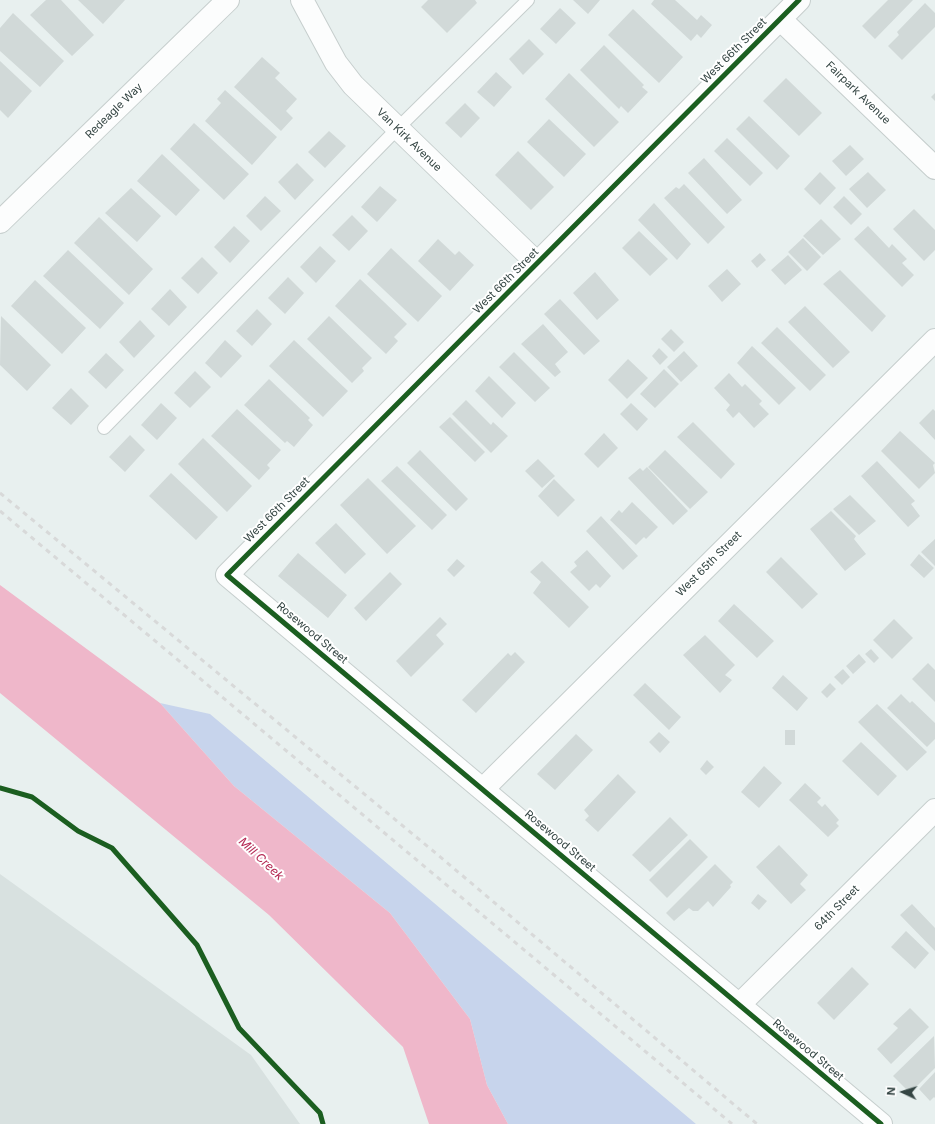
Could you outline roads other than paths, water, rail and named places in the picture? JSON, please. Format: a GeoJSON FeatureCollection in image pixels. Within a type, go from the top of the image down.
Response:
{"type":"FeatureCollection","features":[{"type":"Feature","properties":{"kind":"street","name":"Redeagle Way"},"geometry":{"type":"LineString","coordinates":[[0,222],[228,0]]}},
{"type":"Feature","properties":{"kind":"street","name":"Van Kirk Avenue"},"geometry":{"type":"LineString","coordinates":[[302,0],[336,63],[353,85],[537,263]]}},
{"type":"Feature","properties":{"kind":"street","name":"West 66th Street"},"geometry":{"type":"LineString","coordinates":[[227,575],[799,0]]}},
{"type":"Feature","properties":{"kind":"street","name":"Fairpark Avenue"},"geometry":{"type":"LineString","coordinates":[[780,19],[935,168]]}},
{"type":"Feature","properties":{"kind":"street","name":"West 65th Street"},"geometry":{"type":"LineString","coordinates":[[483,789],[935,340]]}},
{"type":"Feature","properties":{"kind":"street","name":"Rosewood Street"},"geometry":{"type":"LineString","coordinates":[[227,575],[881,1124]]}},
{"type":"Feature","properties":{"kind":"street","name":"64th Street"},"geometry":{"type":"LineString","coordinates":[[740,1005],[935,810]]}},
{"type":"Feature","properties":{"kind":"lane"},"geometry":{"type":"LineString","coordinates":[[104,428],[398,128],[528,0]]}},
{"type":"Feature","properties":{"kind":"water","name":"Mill Creek"},"geometry":{"type":"Polygon","coordinates":[[[0,585],[160,703],[234,786],[390,913],[470,1019],[487,1085],[508,1124],[429,1124],[403,1047],[269,915],[0,693],[0,585]]]}},
{"type":"Feature","properties":{"kind":"railway"},"geometry":{"type":"LineString","coordinates":[[0,493],[432,850],[757,1124]]}},
{"type":"Feature","properties":{"kind":"railway"},"geometry":{"type":"LineString","coordinates":[[0,511],[732,1124]]}}]}
